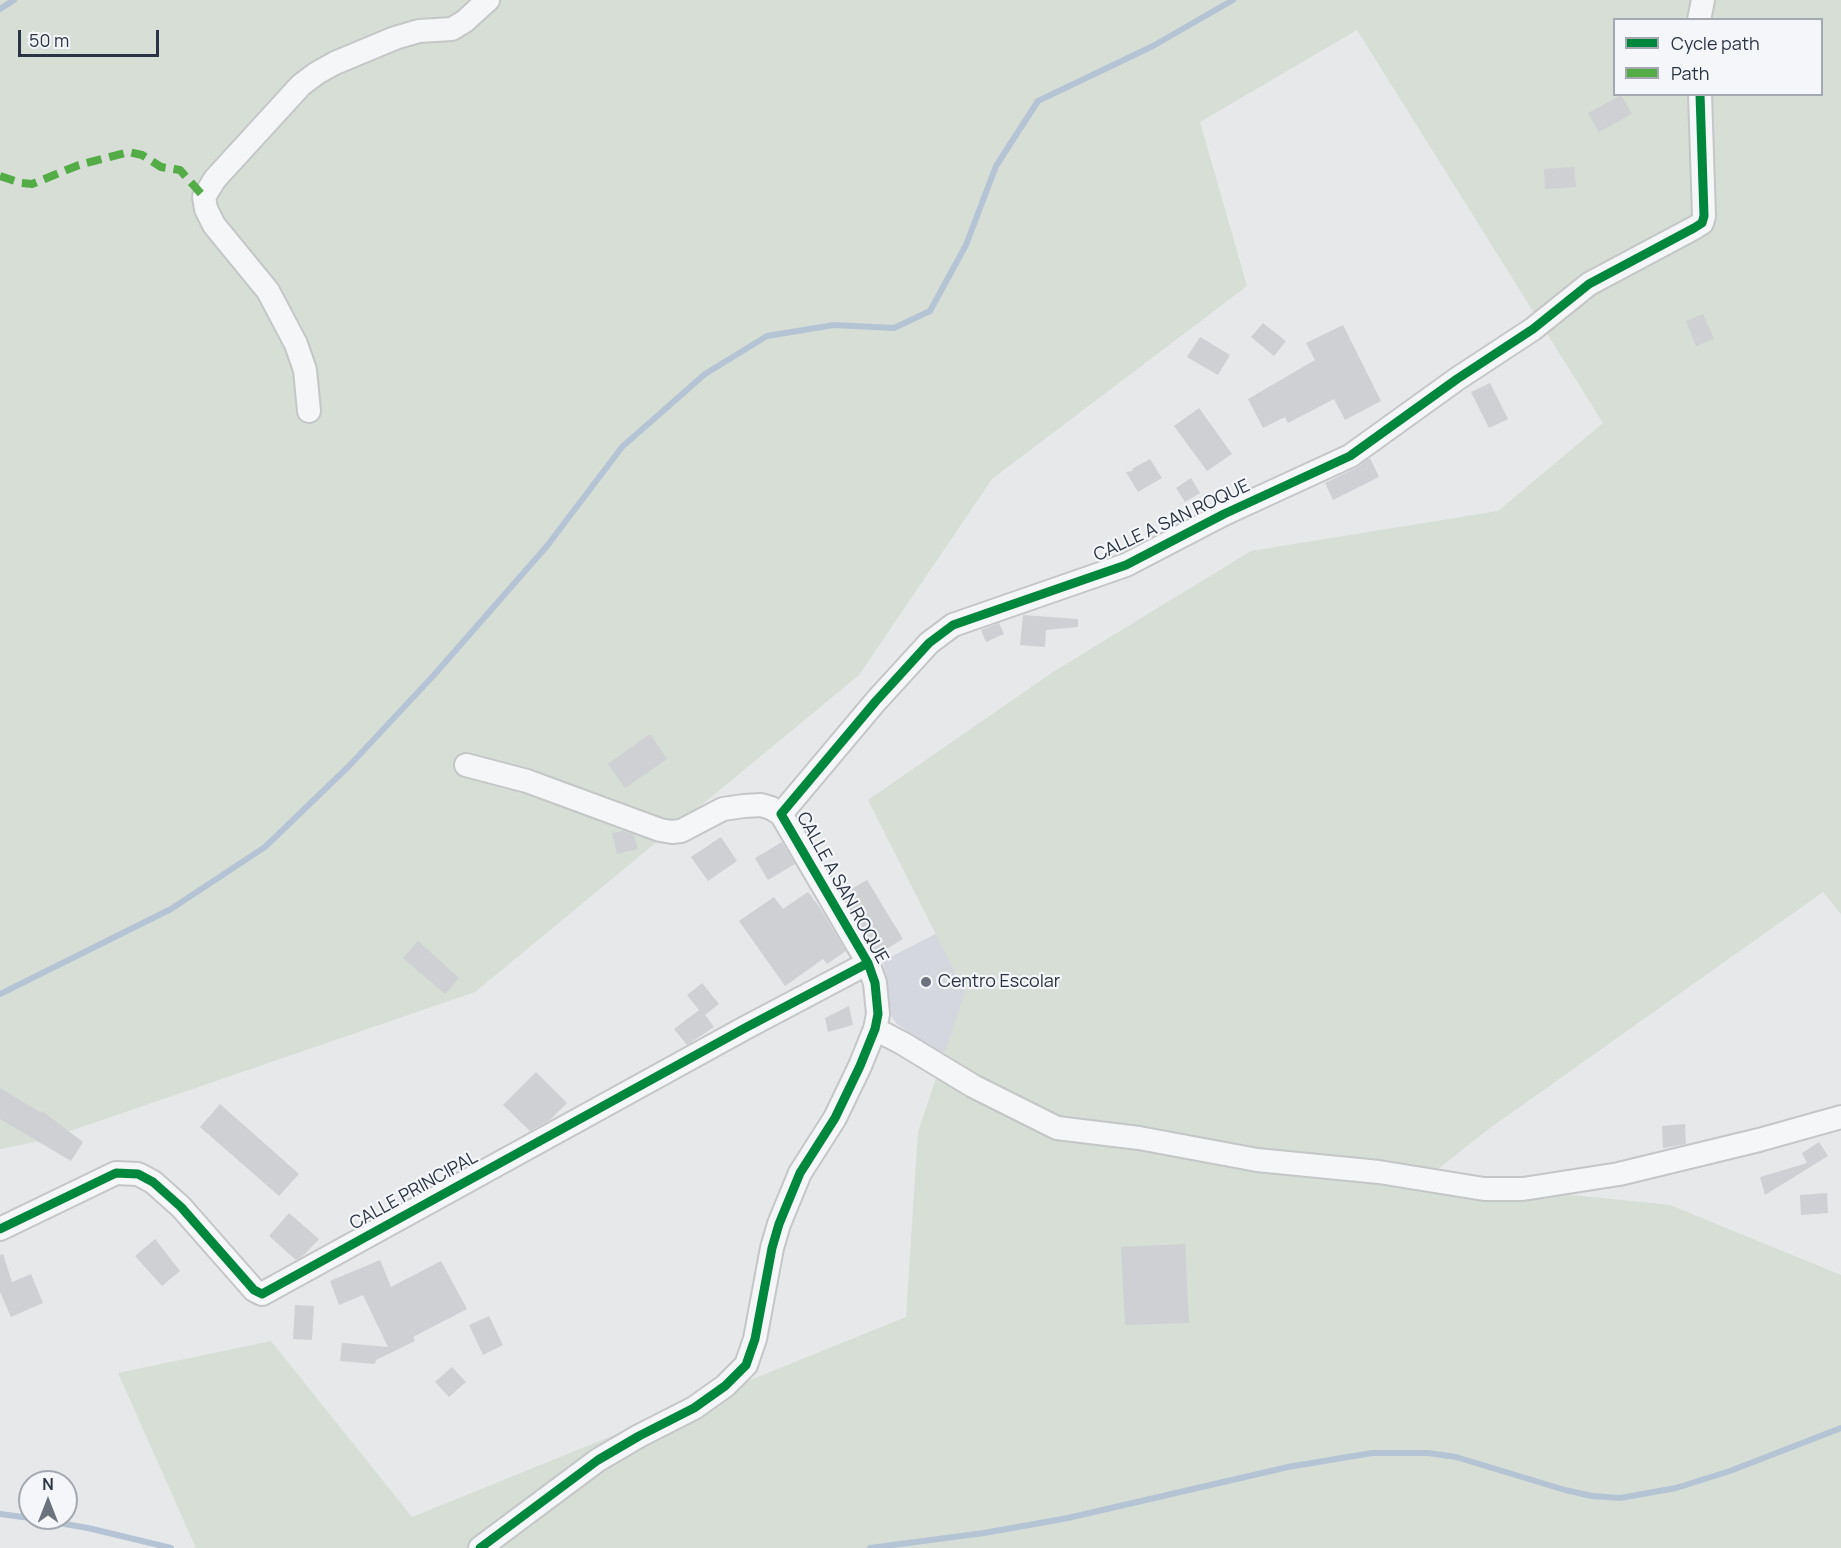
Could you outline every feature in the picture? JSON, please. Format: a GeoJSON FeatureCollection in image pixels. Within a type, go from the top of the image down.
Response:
{"type":"FeatureCollection","features":[{"type":"Feature","properties":{"kind":"street"},"geometry":{"type":"LineString","coordinates":[[309,411],[304,370],[296,344],[268,291],[214,225],[206,208],[204,197],[215,179],[301,85],[317,73],[334,63],[395,38],[419,31],[441,31],[452,28],[465,21],[488,0]]}},
{"type":"Feature","properties":{"kind":"street"},"geometry":{"type":"LineString","coordinates":[[1699,18],[1703,0]]}},
{"type":"Feature","properties":{"kind":"street","name":"CALLE A SAN ROQUE"},"geometry":{"type":"LineString","coordinates":[[875,1029],[877,999],[868,963],[781,814],[876,701],[942,632],[972,617],[1126,565],[1215,519],[1350,456],[1457,379],[1533,329],[1589,284],[1702,223],[1704,193],[1700,96]]}},
{"type":"Feature","properties":{"kind":"street"},"geometry":{"type":"LineString","coordinates":[[466,765],[527,781],[660,830],[672,832],[681,831],[712,814],[734,808],[761,805],[781,814]]}},
{"type":"Feature","properties":{"kind":"street","name":"CALLE PRINCIPAL"},"geometry":{"type":"LineString","coordinates":[[0,1229],[109,1176],[126,1173],[138,1174],[153,1182],[181,1207],[254,1290],[262,1294],[868,963]]}},
{"type":"Feature","properties":{"kind":"street"},"geometry":{"type":"LineString","coordinates":[[480,1548],[598,1460],[694,1408],[725,1386],[746,1365],[755,1339],[772,1248],[779,1224],[801,1173],[835,1118],[875,1029],[972,1086],[1058,1128],[1139,1138],[1257,1160],[1379,1172],[1484,1189],[1522,1189],[1619,1174],[1759,1140],[1841,1117]]}},
{"type":"Feature","properties":{"kind":"shaded area"},"geometry":{"type":"Polygon","coordinates":[[[0,0],[1841,0],[1841,914],[1823,892],[1490,1128],[1424,1180],[1670,1205],[1841,1275],[1841,1548],[196,1548],[118,1373],[271,1341],[412,1517],[906,1317],[918,1132],[965,992],[868,800],[1053,672],[1251,551],[1498,511],[1603,423],[1357,30],[1200,122],[1247,286],[992,479],[859,675],[475,992],[44,1140],[0,1149],[0,0]]]}},
{"type":"Feature","properties":{"kind":"shaded area","name":"Centro Escolar"},"geometry":{"type":"Polygon","coordinates":[[[943,930],[992,1036],[951,1054],[935,1050],[897,1024],[888,1010],[883,961],[943,930]]]}},
{"type":"Feature","properties":{"kind":"building"},"geometry":{"type":"Polygon","coordinates":[[[1622,96],[1632,114],[1599,132],[1588,113],[1622,96]]]}},
{"type":"Feature","properties":{"kind":"building"},"geometry":{"type":"Polygon","coordinates":[[[1574,167],[1576,187],[1545,189],[1544,169],[1574,167]]]}},
{"type":"Feature","properties":{"kind":"building"},"geometry":{"type":"Polygon","coordinates":[[[1703,314],[1714,339],[1696,346],[1686,321],[1703,314]]]}},
{"type":"Feature","properties":{"kind":"building"},"geometry":{"type":"Polygon","coordinates":[[[1263,323],[1286,341],[1274,356],[1251,337],[1263,323]]]}},
{"type":"Feature","properties":{"kind":"building"},"geometry":{"type":"Polygon","coordinates":[[[1343,325],[1381,401],[1345,420],[1334,399],[1288,423],[1285,417],[1263,428],[1248,399],[1315,360],[1306,343],[1343,325]]]}},
{"type":"Feature","properties":{"kind":"building"},"geometry":{"type":"Polygon","coordinates":[[[1200,337],[1230,355],[1218,375],[1187,357],[1200,337]]]}},
{"type":"Feature","properties":{"kind":"building"},"geometry":{"type":"Polygon","coordinates":[[[1490,383],[1508,419],[1489,428],[1471,392],[1490,383]]]}},
{"type":"Feature","properties":{"kind":"building"},"geometry":{"type":"Polygon","coordinates":[[[1199,408],[1232,454],[1207,471],[1174,426],[1199,408]]]}},
{"type":"Feature","properties":{"kind":"building"},"geometry":{"type":"Polygon","coordinates":[[[1370,458],[1379,477],[1333,500],[1325,483],[1356,468],[1370,458]]]}},
{"type":"Feature","properties":{"kind":"building"},"geometry":{"type":"Polygon","coordinates":[[[1150,459],[1162,478],[1138,492],[1126,472],[1133,471],[1132,469],[1150,459]]]}},
{"type":"Feature","properties":{"kind":"building"},"geometry":{"type":"Polygon","coordinates":[[[1191,478],[1200,493],[1185,502],[1176,488],[1191,478]]]}},
{"type":"Feature","properties":{"kind":"building"},"geometry":{"type":"Polygon","coordinates":[[[1023,615],[1078,619],[1078,627],[1046,630],[1045,647],[1020,645],[1023,615]]]}},
{"type":"Feature","properties":{"kind":"building"},"geometry":{"type":"Polygon","coordinates":[[[999,623],[1004,634],[986,642],[981,630],[999,623]]]}},
{"type":"Feature","properties":{"kind":"building"},"geometry":{"type":"Polygon","coordinates":[[[650,734],[667,759],[625,788],[608,764],[650,734]]]}},
{"type":"Feature","properties":{"kind":"building"},"geometry":{"type":"Polygon","coordinates":[[[623,831],[634,835],[638,849],[617,854],[612,833],[623,831]]]}},
{"type":"Feature","properties":{"kind":"building"},"geometry":{"type":"Polygon","coordinates":[[[721,837],[737,861],[708,881],[691,857],[721,837]]]}},
{"type":"Feature","properties":{"kind":"building"},"geometry":{"type":"Polygon","coordinates":[[[782,842],[795,864],[768,880],[755,858],[782,842]]]}},
{"type":"Feature","properties":{"kind":"building"},"geometry":{"type":"Polygon","coordinates":[[[867,880],[903,939],[878,954],[843,894],[867,880]]]}},
{"type":"Feature","properties":{"kind":"building"},"geometry":{"type":"Polygon","coordinates":[[[808,892],[846,951],[827,964],[823,959],[785,986],[739,921],[774,897],[783,909],[808,892]]]}},
{"type":"Feature","properties":{"kind":"building"},"geometry":{"type":"Polygon","coordinates":[[[418,941],[459,978],[445,994],[403,958],[418,941]]]}},
{"type":"Feature","properties":{"kind":"building"},"geometry":{"type":"Polygon","coordinates":[[[702,983],[719,1004],[705,1015],[714,1027],[687,1045],[674,1029],[699,1010],[687,995],[702,983]]]}},
{"type":"Feature","properties":{"kind":"building"},"geometry":{"type":"Polygon","coordinates":[[[849,1006],[853,1025],[828,1032],[825,1018],[849,1006]]]}},
{"type":"Feature","properties":{"kind":"building"},"geometry":{"type":"Polygon","coordinates":[[[536,1072],[567,1103],[550,1120],[530,1131],[503,1105],[536,1072]]]}},
{"type":"Feature","properties":{"kind":"building"},"geometry":{"type":"Polygon","coordinates":[[[0,1088],[41,1113],[42,1111],[83,1142],[71,1161],[0,1119],[0,1088]]]}},
{"type":"Feature","properties":{"kind":"building"},"geometry":{"type":"Polygon","coordinates":[[[220,1104],[299,1174],[279,1196],[200,1127],[220,1104]]]}},
{"type":"Feature","properties":{"kind":"building"},"geometry":{"type":"Polygon","coordinates":[[[1685,1124],[1686,1144],[1663,1148],[1662,1126],[1685,1124]]]}},
{"type":"Feature","properties":{"kind":"building"},"geometry":{"type":"Polygon","coordinates":[[[1819,1142],[1828,1156],[1765,1195],[1760,1177],[1807,1163],[1802,1153],[1819,1142]]]}},
{"type":"Feature","properties":{"kind":"building"},"geometry":{"type":"Polygon","coordinates":[[[1827,1193],[1828,1213],[1801,1215],[1800,1195],[1827,1193]]]}},
{"type":"Feature","properties":{"kind":"building"},"geometry":{"type":"Polygon","coordinates":[[[289,1213],[319,1239],[296,1260],[269,1236],[289,1213]]]}},
{"type":"Feature","properties":{"kind":"building"},"geometry":{"type":"Polygon","coordinates":[[[155,1239],[180,1271],[162,1286],[135,1256],[155,1239]]]}},
{"type":"Feature","properties":{"kind":"building"},"geometry":{"type":"Polygon","coordinates":[[[1185,1244],[1189,1323],[1125,1325],[1121,1247],[1185,1244]]]}},
{"type":"Feature","properties":{"kind":"building"},"geometry":{"type":"Polygon","coordinates":[[[3,1254],[12,1282],[31,1274],[43,1303],[11,1317],[0,1292],[0,1255],[3,1254]]]}},
{"type":"Feature","properties":{"kind":"building"},"geometry":{"type":"Polygon","coordinates":[[[380,1260],[391,1287],[441,1261],[467,1309],[413,1337],[415,1341],[376,1360],[375,1364],[340,1361],[342,1343],[388,1347],[363,1295],[339,1305],[330,1281],[380,1260]]]}},
{"type":"Feature","properties":{"kind":"building"},"geometry":{"type":"Polygon","coordinates":[[[295,1305],[314,1306],[312,1340],[293,1339],[295,1305]]]}},
{"type":"Feature","properties":{"kind":"building"},"geometry":{"type":"Polygon","coordinates":[[[489,1316],[503,1345],[483,1355],[469,1325],[489,1316]]]}},
{"type":"Feature","properties":{"kind":"building"},"geometry":{"type":"Polygon","coordinates":[[[452,1367],[466,1382],[449,1397],[435,1382],[452,1367]]]}},
{"type":"Feature","properties":{"kind":"waterway"},"geometry":{"type":"LineString","coordinates":[[0,9],[14,0]]}},
{"type":"Feature","properties":{"kind":"waterway"},"geometry":{"type":"LineString","coordinates":[[0,994],[171,909],[265,847],[349,766],[434,675],[547,546],[622,447],[705,374],[767,336],[834,325],[894,328],[930,311],[966,245],[996,166],[1038,101],[1153,46],[1233,0]]}},
{"type":"Feature","properties":{"kind":"waterway"},"geometry":{"type":"LineString","coordinates":[[870,1548],[984,1533],[1068,1518],[1288,1467],[1372,1453],[1428,1453],[1456,1457],[1565,1490],[1592,1496],[1620,1498],[1676,1488],[1730,1471],[1841,1428]]}},
{"type":"Feature","properties":{"kind":"waterway"},"geometry":{"type":"LineString","coordinates":[[0,1514],[18,1516]]}},
{"type":"Feature","properties":{"kind":"waterway"},"geometry":{"type":"LineString","coordinates":[[78,1526],[171,1548]]}},
{"type":"Feature","properties":{"kind":"marked path"},"geometry":{"type":"LineString","coordinates":[[0,176],[32,184],[79,165],[129,152],[142,155],[161,167],[180,170],[204,197]]}},
{"type":"Feature","properties":{"kind":"cycle path"},"geometry":{"type":"LineString","coordinates":[[480,1548],[598,1460],[694,1408],[725,1386],[746,1365],[755,1339],[772,1248],[779,1224],[800,1173],[835,1118],[860,1066],[875,1029],[878,1014],[875,983],[868,963],[781,814],[876,701],[929,643],[953,625],[1126,565],[1224,514],[1350,456],[1457,379],[1533,329],[1589,284],[1702,223],[1704,216],[1700,96]]}},
{"type":"Feature","properties":{"kind":"cycle path"},"geometry":{"type":"LineString","coordinates":[[0,1229],[116,1173],[138,1174],[153,1182],[181,1207],[254,1290],[262,1294],[745,1028],[868,963]]}},
{"type":"Feature","properties":{"kind":"place","name":"Centro Escolar"},"geometry":{"type":"Point","coordinates":[926,982]}}]}
